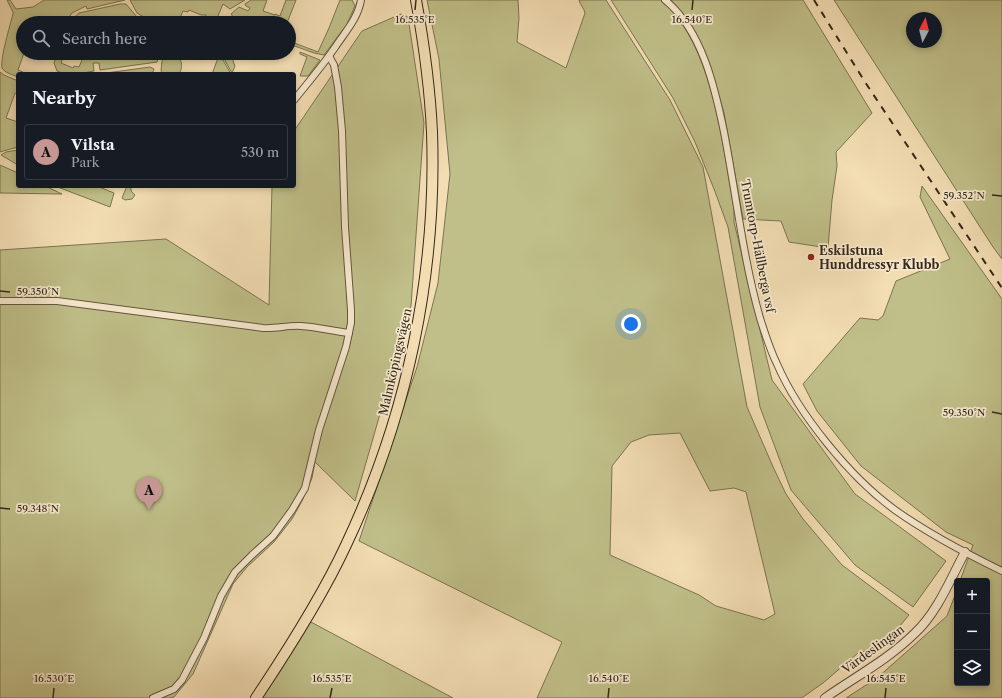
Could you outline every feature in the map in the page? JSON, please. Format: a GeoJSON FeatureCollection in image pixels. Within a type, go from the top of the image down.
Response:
{"type":"FeatureCollection","features":[{"type":"Feature","properties":{"kind":"main road","name":"Malmköpingsvägen"},"geometry":{"type":"LineString","coordinates":[[256,698],[329,580],[359,518],[389,439],[412,355],[423,295],[430,240],[433,158],[427,72],[416,0]]}},
{"type":"Feature","properties":{"kind":"street"},"geometry":{"type":"LineString","coordinates":[[296,97],[329,56],[354,21],[361,0]]}},
{"type":"Feature","properties":{"kind":"street","name":"Trumtorp-Hällberga vsf"},"geometry":{"type":"LineString","coordinates":[[666,0],[680,13],[690,27],[712,82],[719,106],[760,319],[777,365],[788,386],[815,428],[835,452],[873,492],[894,509],[934,536],[1002,571]]}},
{"type":"Feature","properties":{"kind":"street"},"geometry":{"type":"LineString","coordinates":[[153,698],[178,686],[204,638],[221,596],[235,572],[273,536],[300,498],[310,473],[319,430],[340,367],[349,333],[351,310],[345,228],[342,131],[338,87],[334,65],[329,56]]}},
{"type":"Feature","properties":{"kind":"street"},"geometry":{"type":"LineString","coordinates":[[0,301],[57,301],[272,329],[301,326],[349,333]]}},
{"type":"Feature","properties":{"kind":"street","name":"Värdeslingan"},"geometry":{"type":"LineString","coordinates":[[825,698],[916,633],[930,615],[965,552]]}},
{"type":"Feature","properties":{"kind":"shaded area"},"geometry":{"type":"Polygon","coordinates":[[[7,0],[10,0],[16,9],[33,7],[44,0],[125,0],[87,9],[86,6],[72,13],[70,16],[16,16],[16,60],[22,60],[18,70],[22,72],[16,72],[16,76],[7,73],[2,68],[4,50],[13,12],[7,0]]]}},
{"type":"Feature","properties":{"kind":"shaded area"},"geometry":{"type":"Polygon","coordinates":[[[130,0],[245,0],[230,9],[223,4],[218,16],[206,16],[189,10],[188,12],[183,11],[181,16],[142,16],[137,13],[130,0]]]}},
{"type":"Feature","properties":{"kind":"shaded area"},"geometry":{"type":"Polygon","coordinates":[[[251,0],[267,0],[263,11],[280,16],[233,16],[231,14],[239,7],[248,11],[250,8],[245,4],[251,0]]]}},
{"type":"Feature","properties":{"kind":"shaded area"},"geometry":{"type":"Polygon","coordinates":[[[286,0],[296,0],[290,16],[280,16],[286,0]]]}},
{"type":"Feature","properties":{"kind":"shaded area"},"geometry":{"type":"Polygon","coordinates":[[[340,0],[352,0],[355,6],[347,24],[324,55],[296,47],[296,44],[318,52],[340,0]]]}},
{"type":"Feature","properties":{"kind":"shaded area"},"geometry":{"type":"Polygon","coordinates":[[[427,0],[518,0],[519,18],[517,42],[566,68],[585,13],[579,0],[606,0],[670,100],[703,167],[747,407],[786,494],[803,519],[842,565],[909,615],[883,646],[858,653],[823,683],[801,698],[537,698],[562,642],[359,541],[417,367],[438,283],[450,174],[439,59],[427,0]],[[680,433],[649,435],[631,442],[612,466],[610,555],[699,595],[716,606],[764,620],[775,614],[746,492],[734,488],[710,491],[680,433]]]}},
{"type":"Feature","properties":{"kind":"shaded area"},"geometry":{"type":"Polygon","coordinates":[[[611,0],[662,0],[680,20],[694,44],[713,98],[720,127],[734,209],[734,222],[772,380],[855,494],[946,561],[913,607],[855,565],[791,490],[760,407],[728,227],[695,142],[673,98],[611,0]]]}},
{"type":"Feature","properties":{"kind":"shaded area"},"geometry":{"type":"Polygon","coordinates":[[[671,0],[803,0],[872,113],[836,152],[837,166],[832,200],[828,248],[789,242],[781,221],[743,219],[724,113],[714,80],[689,23],[671,0]]]}},
{"type":"Feature","properties":{"kind":"shaded area"},"geometry":{"type":"Polygon","coordinates":[[[834,0],[1002,0],[1002,259],[993,247],[834,0]]]}},
{"type":"Feature","properties":{"kind":"shaded area"},"geometry":{"type":"Polygon","coordinates":[[[126,4],[136,16],[76,16],[79,13],[126,4]]]}},
{"type":"Feature","properties":{"kind":"shaded area"},"geometry":{"type":"Polygon","coordinates":[[[401,14],[408,17],[424,123],[411,306],[355,501],[315,462],[312,478],[292,519],[274,542],[247,567],[233,584],[193,674],[174,697],[0,698],[0,250],[166,239],[269,305],[272,188],[296,188],[296,128],[362,31],[401,14]]]}},
{"type":"Feature","properties":{"kind":"shaded area"},"geometry":{"type":"Polygon","coordinates":[[[300,52],[320,60],[308,76],[300,76],[307,57],[300,54],[300,52]]]}},
{"type":"Feature","properties":{"kind":"shaded area"},"geometry":{"type":"Polygon","coordinates":[[[55,60],[62,60],[61,63],[73,68],[74,66],[79,67],[82,60],[158,60],[157,62],[100,70],[99,63],[93,63],[94,71],[87,72],[60,72],[57,71],[54,63],[55,60]]]}},
{"type":"Feature","properties":{"kind":"shaded area"},"geometry":{"type":"Polygon","coordinates":[[[180,60],[182,67],[180,72],[162,72],[162,61],[180,60]]]}},
{"type":"Feature","properties":{"kind":"shaded area"},"geometry":{"type":"Polygon","coordinates":[[[217,60],[223,60],[230,72],[213,72],[217,60]]]}},
{"type":"Feature","properties":{"kind":"shaded area"},"geometry":{"type":"Polygon","coordinates":[[[225,60],[233,60],[235,66],[231,72],[225,60]]]}},
{"type":"Feature","properties":{"kind":"shaded area"},"geometry":{"type":"Polygon","coordinates":[[[150,67],[154,69],[153,72],[114,72],[150,67]]]}},
{"type":"Feature","properties":{"kind":"shaded area"},"geometry":{"type":"Polygon","coordinates":[[[0,72],[16,80],[16,93],[6,118],[16,121],[16,148],[0,152],[0,72]]]}},
{"type":"Feature","properties":{"kind":"shaded area"},"geometry":{"type":"Polygon","coordinates":[[[16,150],[16,164],[1,155],[6,152],[16,150]]]}},
{"type":"Feature","properties":{"kind":"shaded area"},"geometry":{"type":"Polygon","coordinates":[[[0,165],[16,172],[16,188],[49,188],[62,194],[0,193],[0,165]]]}},
{"type":"Feature","properties":{"kind":"shaded area"},"geometry":{"type":"Polygon","coordinates":[[[922,186],[1002,299],[1002,698],[846,698],[877,678],[947,616],[954,598],[954,686],[990,686],[990,578],[961,578],[973,545],[946,532],[861,466],[817,411],[803,384],[860,318],[878,320],[883,316],[896,281],[950,259],[920,197],[922,186]]]}},
{"type":"Feature","properties":{"kind":"shaded area"},"geometry":{"type":"Polygon","coordinates":[[[60,188],[102,188],[114,193],[110,207],[60,188]]]}},
{"type":"Feature","properties":{"kind":"shaded area"},"geometry":{"type":"Polygon","coordinates":[[[126,188],[131,188],[131,191],[135,195],[132,199],[125,200],[122,198],[126,188]]]}},
{"type":"Feature","properties":{"kind":"shaded area"},"geometry":{"type":"Polygon","coordinates":[[[309,621],[453,698],[262,698],[309,621]]]}},
{"type":"Feature","properties":{"kind":"railway"},"geometry":{"type":"LineString","coordinates":[[814,0],[865,82],[1002,288]]}},
{"type":"Feature","properties":{"kind":"place","name":"Eskilstuna Hunddressyr Klubb"},"geometry":{"type":"Point","coordinates":[811,257]}},
{"type":"Feature","properties":{"kind":"place","name":"Vilsta"},"geometry":{"type":"Point","coordinates":[149,510]}}]}
